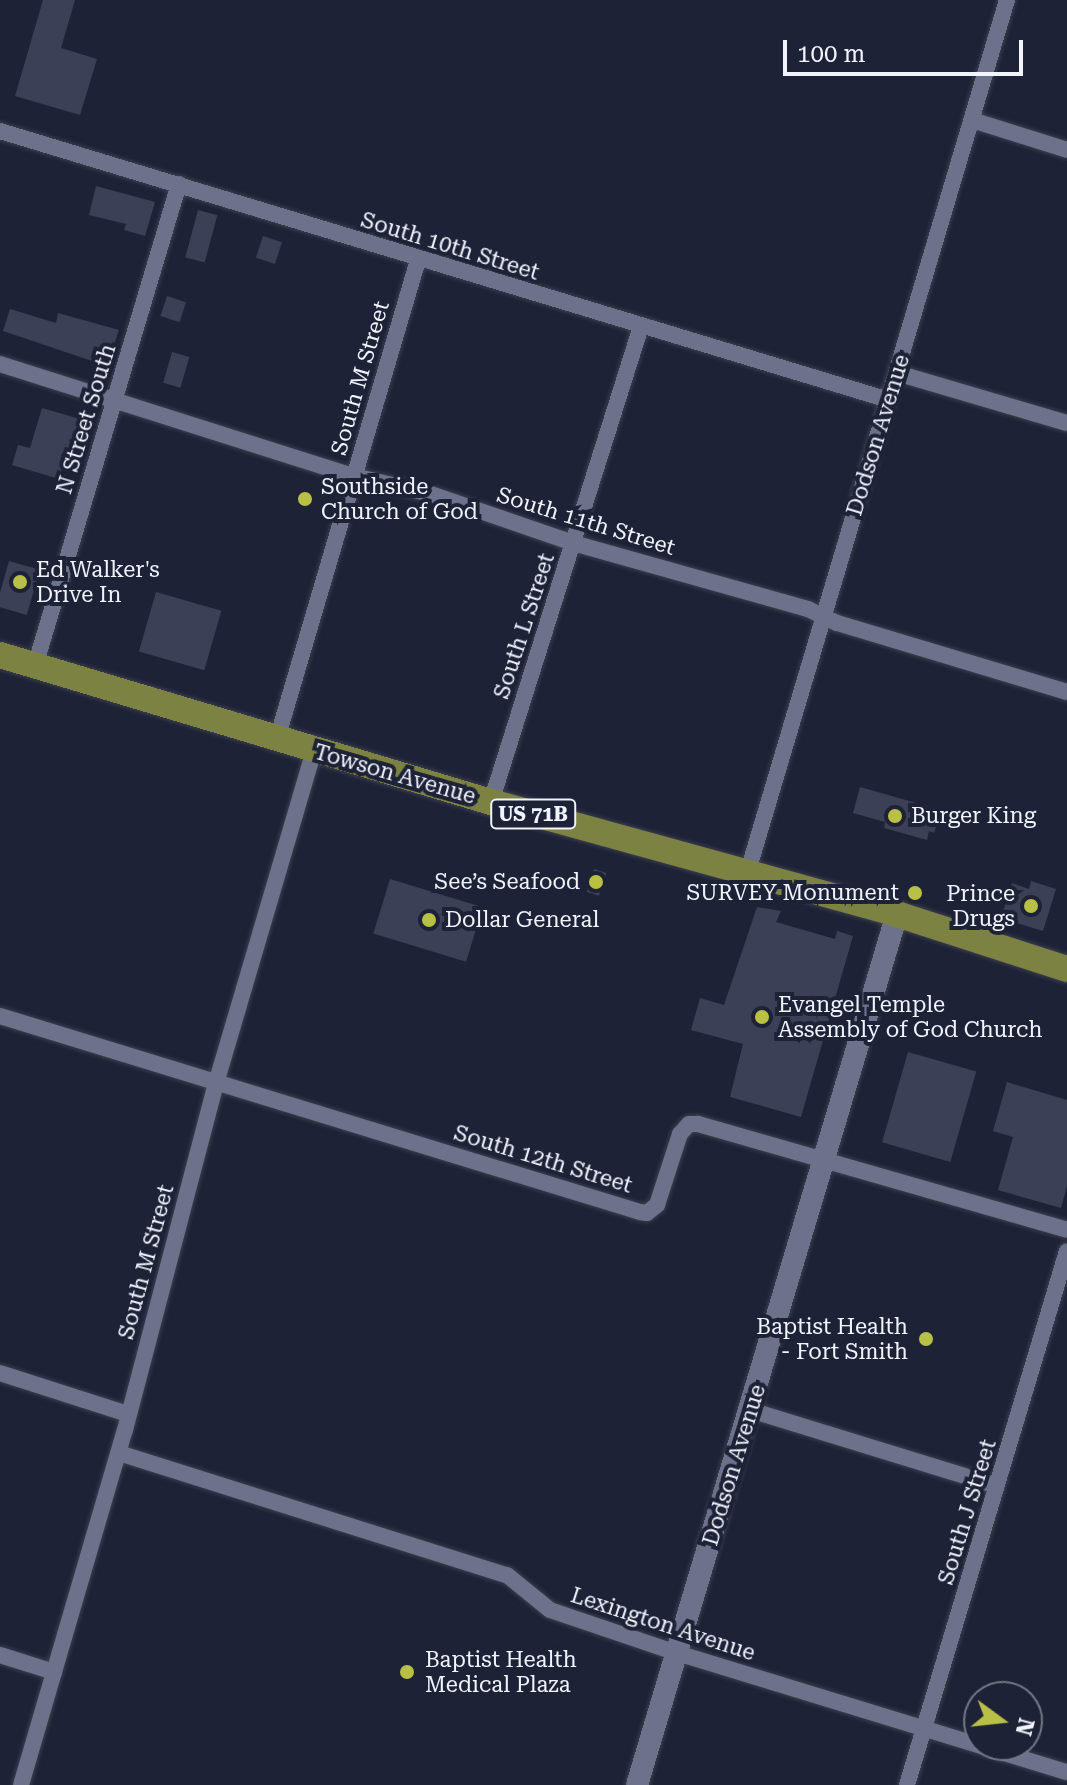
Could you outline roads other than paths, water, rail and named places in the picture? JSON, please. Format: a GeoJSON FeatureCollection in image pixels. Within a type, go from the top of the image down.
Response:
{"type":"FeatureCollection","features":[{"type":"Feature","properties":{"kind":"main road","name":"Towson Avenue"},"geometry":{"type":"LineString","coordinates":[[0,655],[314,751],[897,914],[1067,969]]}},
{"type":"Feature","properties":{"kind":"street","name":"Dodson Avenue"},"geometry":{"type":"LineString","coordinates":[[748,871],[1007,0]]}},
{"type":"Feature","properties":{"kind":"street"},"geometry":{"type":"LineString","coordinates":[[972,120],[1067,150]]}},
{"type":"Feature","properties":{"kind":"street","name":"South 10th Street"},"geometry":{"type":"LineString","coordinates":[[0,131],[418,260],[889,400]]}},
{"type":"Feature","properties":{"kind":"street","name":"N Street South"},"geometry":{"type":"LineString","coordinates":[[35,666],[179,184]]}},
{"type":"Feature","properties":{"kind":"street","name":"South M Street"},"geometry":{"type":"LineString","coordinates":[[277,739],[418,260]]}},
{"type":"Feature","properties":{"kind":"street","name":"South L Street"},"geometry":{"type":"LineString","coordinates":[[491,802],[641,326]]}},
{"type":"Feature","properties":{"kind":"street","name":"South 11th Street"},"geometry":{"type":"LineString","coordinates":[[0,364],[354,476],[431,494],[573,543],[1067,692]]}},
{"type":"Feature","properties":{"kind":"street"},"geometry":{"type":"LineString","coordinates":[[897,373],[1067,423]]}},
{"type":"Feature","properties":{"kind":"street","name":"South M Street"},"geometry":{"type":"LineString","coordinates":[[21,1785],[119,1453],[217,1080],[314,751]]}},
{"type":"Feature","properties":{"kind":"street","name":"Dodson Avenue"},"geometry":{"type":"LineString","coordinates":[[637,1785],[826,1161],[897,914]]}},
{"type":"Feature","properties":{"kind":"street","name":"South 12th Street"},"geometry":{"type":"LineString","coordinates":[[0,1016],[640,1212],[647,1213],[657,1205],[680,1134],[689,1124],[1067,1230]]}},
{"type":"Feature","properties":{"kind":"street","name":"South J Street"},"geometry":{"type":"LineString","coordinates":[[907,1785],[1067,1251]]}},
{"type":"Feature","properties":{"kind":"street"},"geometry":{"type":"LineString","coordinates":[[0,1373],[128,1414]]}},
{"type":"Feature","properties":{"kind":"street"},"geometry":{"type":"LineString","coordinates":[[750,1410],[997,1486]]}},
{"type":"Feature","properties":{"kind":"street","name":"Lexington Avenue"},"geometry":{"type":"LineString","coordinates":[[119,1453],[507,1575],[550,1610],[677,1653],[1067,1772]]}},
{"type":"Feature","properties":{"kind":"street"},"geometry":{"type":"LineString","coordinates":[[0,1655],[54,1672]]}},
{"type":"Feature","properties":{"kind":"place","name":"Southside Church of God"},"geometry":{"type":"Point","coordinates":[305,499]}},
{"type":"Feature","properties":{"kind":"place","name":"Ed Walker's Drive In"},"geometry":{"type":"Point","coordinates":[20,582]}},
{"type":"Feature","properties":{"kind":"place","name":"Burger King"},"geometry":{"type":"Point","coordinates":[895,816]}},
{"type":"Feature","properties":{"kind":"place","name":"See’s Seafood"},"geometry":{"type":"Point","coordinates":[596,882]}},
{"type":"Feature","properties":{"kind":"place","name":"SURVEY Monument"},"geometry":{"type":"Point","coordinates":[915,893]}},
{"type":"Feature","properties":{"kind":"place","name":"Prince Drugs"},"geometry":{"type":"Point","coordinates":[1031,906]}},
{"type":"Feature","properties":{"kind":"place","name":"Dollar General"},"geometry":{"type":"Point","coordinates":[429,920]}},
{"type":"Feature","properties":{"kind":"place","name":"Evangel Temple Assembly of God Church"},"geometry":{"type":"Point","coordinates":[762,1017]}},
{"type":"Feature","properties":{"kind":"place","name":"Baptist Health - Fort Smith"},"geometry":{"type":"Point","coordinates":[926,1339]}},
{"type":"Feature","properties":{"kind":"place","name":"Baptist Health Medical Plaza"},"geometry":{"type":"Point","coordinates":[407,1672]}}]}
